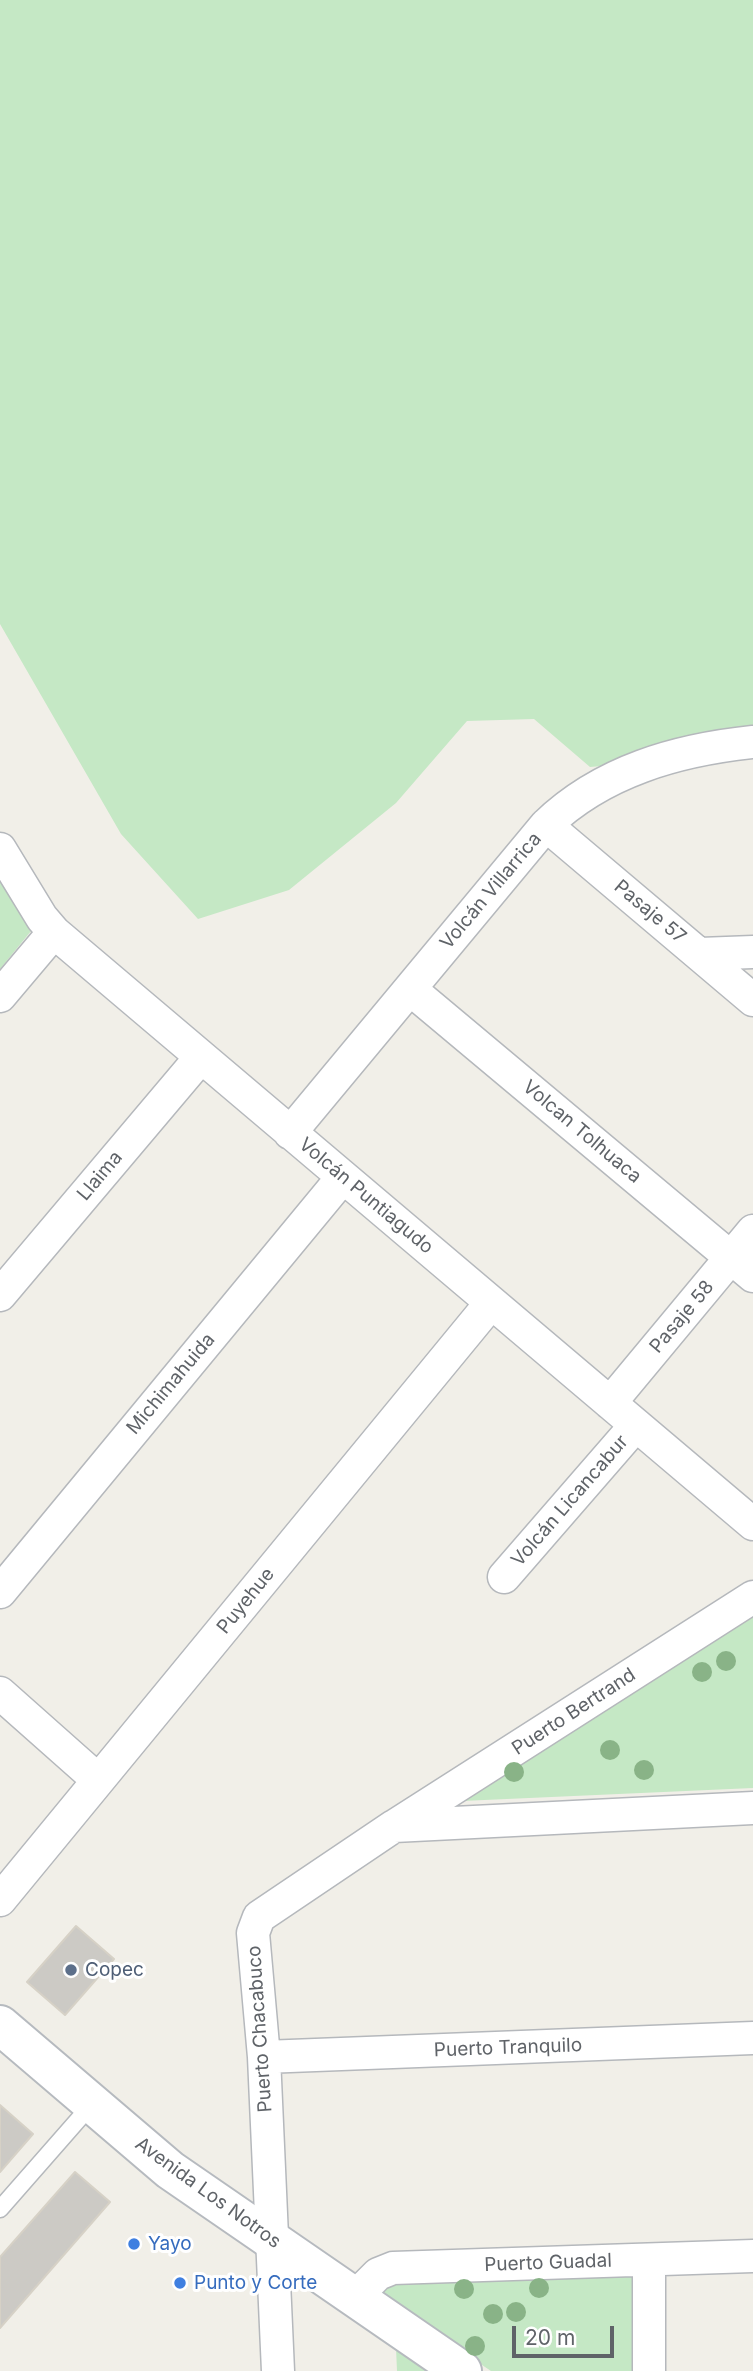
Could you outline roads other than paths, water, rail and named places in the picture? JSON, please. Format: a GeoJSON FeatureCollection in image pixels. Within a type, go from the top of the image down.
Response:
{"type":"FeatureCollection","features":[{"type":"Feature","properties":{"kind":"main road","name":"Avenida Los Notros"},"geometry":{"type":"LineString","coordinates":[[0,2025],[170,2170],[462,2371]]}},
{"type":"Feature","properties":{"kind":"street","name":"Volcán Villarrica"},"geometry":{"type":"LineString","coordinates":[[290,1133],[546,825],[561,811],[588,791],[636,768],[683,753],[753,742]]}},
{"type":"Feature","properties":{"kind":"street","name":"Pasaje 57"},"geometry":{"type":"LineString","coordinates":[[546,825],[753,1000]]}},
{"type":"Feature","properties":{"kind":"street","name":"Volcán Puntiagudo"},"geometry":{"type":"LineString","coordinates":[[0,849],[42,918],[54,932],[753,1524]]}},
{"type":"Feature","properties":{"kind":"street"},"geometry":{"type":"LineString","coordinates":[[0,996],[54,932]]}},
{"type":"Feature","properties":{"kind":"street"},"geometry":{"type":"LineString","coordinates":[[699,954],[753,952]]}},
{"type":"Feature","properties":{"kind":"street","name":"Volcan Tolhuaca"},"geometry":{"type":"LineString","coordinates":[[410,989],[742,1266]]}},
{"type":"Feature","properties":{"kind":"street","name":"Llaima"},"geometry":{"type":"LineString","coordinates":[[0,1295],[201,1057]]}},
{"type":"Feature","properties":{"kind":"street","name":"Michimahuida"},"geometry":{"type":"LineString","coordinates":[[0,1592],[343,1177]]}},
{"type":"Feature","properties":{"kind":"street","name":"Pasaje 58"},"geometry":{"type":"LineString","coordinates":[[610,1403],[742,1266],[753,1231]]}},
{"type":"Feature","properties":{"kind":"street","name":"Puyehue"},"geometry":{"type":"LineString","coordinates":[[0,1900],[491,1303]]}},
{"type":"Feature","properties":{"kind":"street","name":"Volcán Licancabur"},"geometry":{"type":"LineString","coordinates":[[504,1577],[636,1425]]}},
{"type":"Feature","properties":{"kind":"street","name":"Puerto Bertrand"},"geometry":{"type":"LineString","coordinates":[[394,1826],[753,1597]]}},
{"type":"Feature","properties":{"kind":"street"},"geometry":{"type":"LineString","coordinates":[[0,1693],[98,1780]]}},
{"type":"Feature","properties":{"kind":"street"},"geometry":{"type":"LineString","coordinates":[[394,1826],[753,1808]]}},
{"type":"Feature","properties":{"kind":"street","name":"Puerto Chacabuco"},"geometry":{"type":"LineString","coordinates":[[278,2371],[264,2057],[253,1933],[256,1921],[264,1912],[394,1826]]}},
{"type":"Feature","properties":{"kind":"street","name":"Puerto Tranquilo"},"geometry":{"type":"LineString","coordinates":[[264,2057],[753,2038]]}},
{"type":"Feature","properties":{"kind":"street","name":"Puerto Guadal"},"geometry":{"type":"LineString","coordinates":[[354,2298],[369,2281],[393,2268],[753,2256]]}},
{"type":"Feature","properties":{"kind":"street"},"geometry":{"type":"LineString","coordinates":[[649,2260],[649,2371]]}},
{"type":"Feature","properties":{"kind":"lane"},"geometry":{"type":"LineString","coordinates":[[0,2209],[92,2104]]}},
{"type":"Feature","properties":{"kind":"place","name":"Copec"},"geometry":{"type":"Point","coordinates":[71,1970]}},
{"type":"Feature","properties":{"kind":"place","name":"Yayo"},"geometry":{"type":"Point","coordinates":[134,2244]}},
{"type":"Feature","properties":{"kind":"place","name":"Punto y Corte"},"geometry":{"type":"Point","coordinates":[180,2283]}}]}
